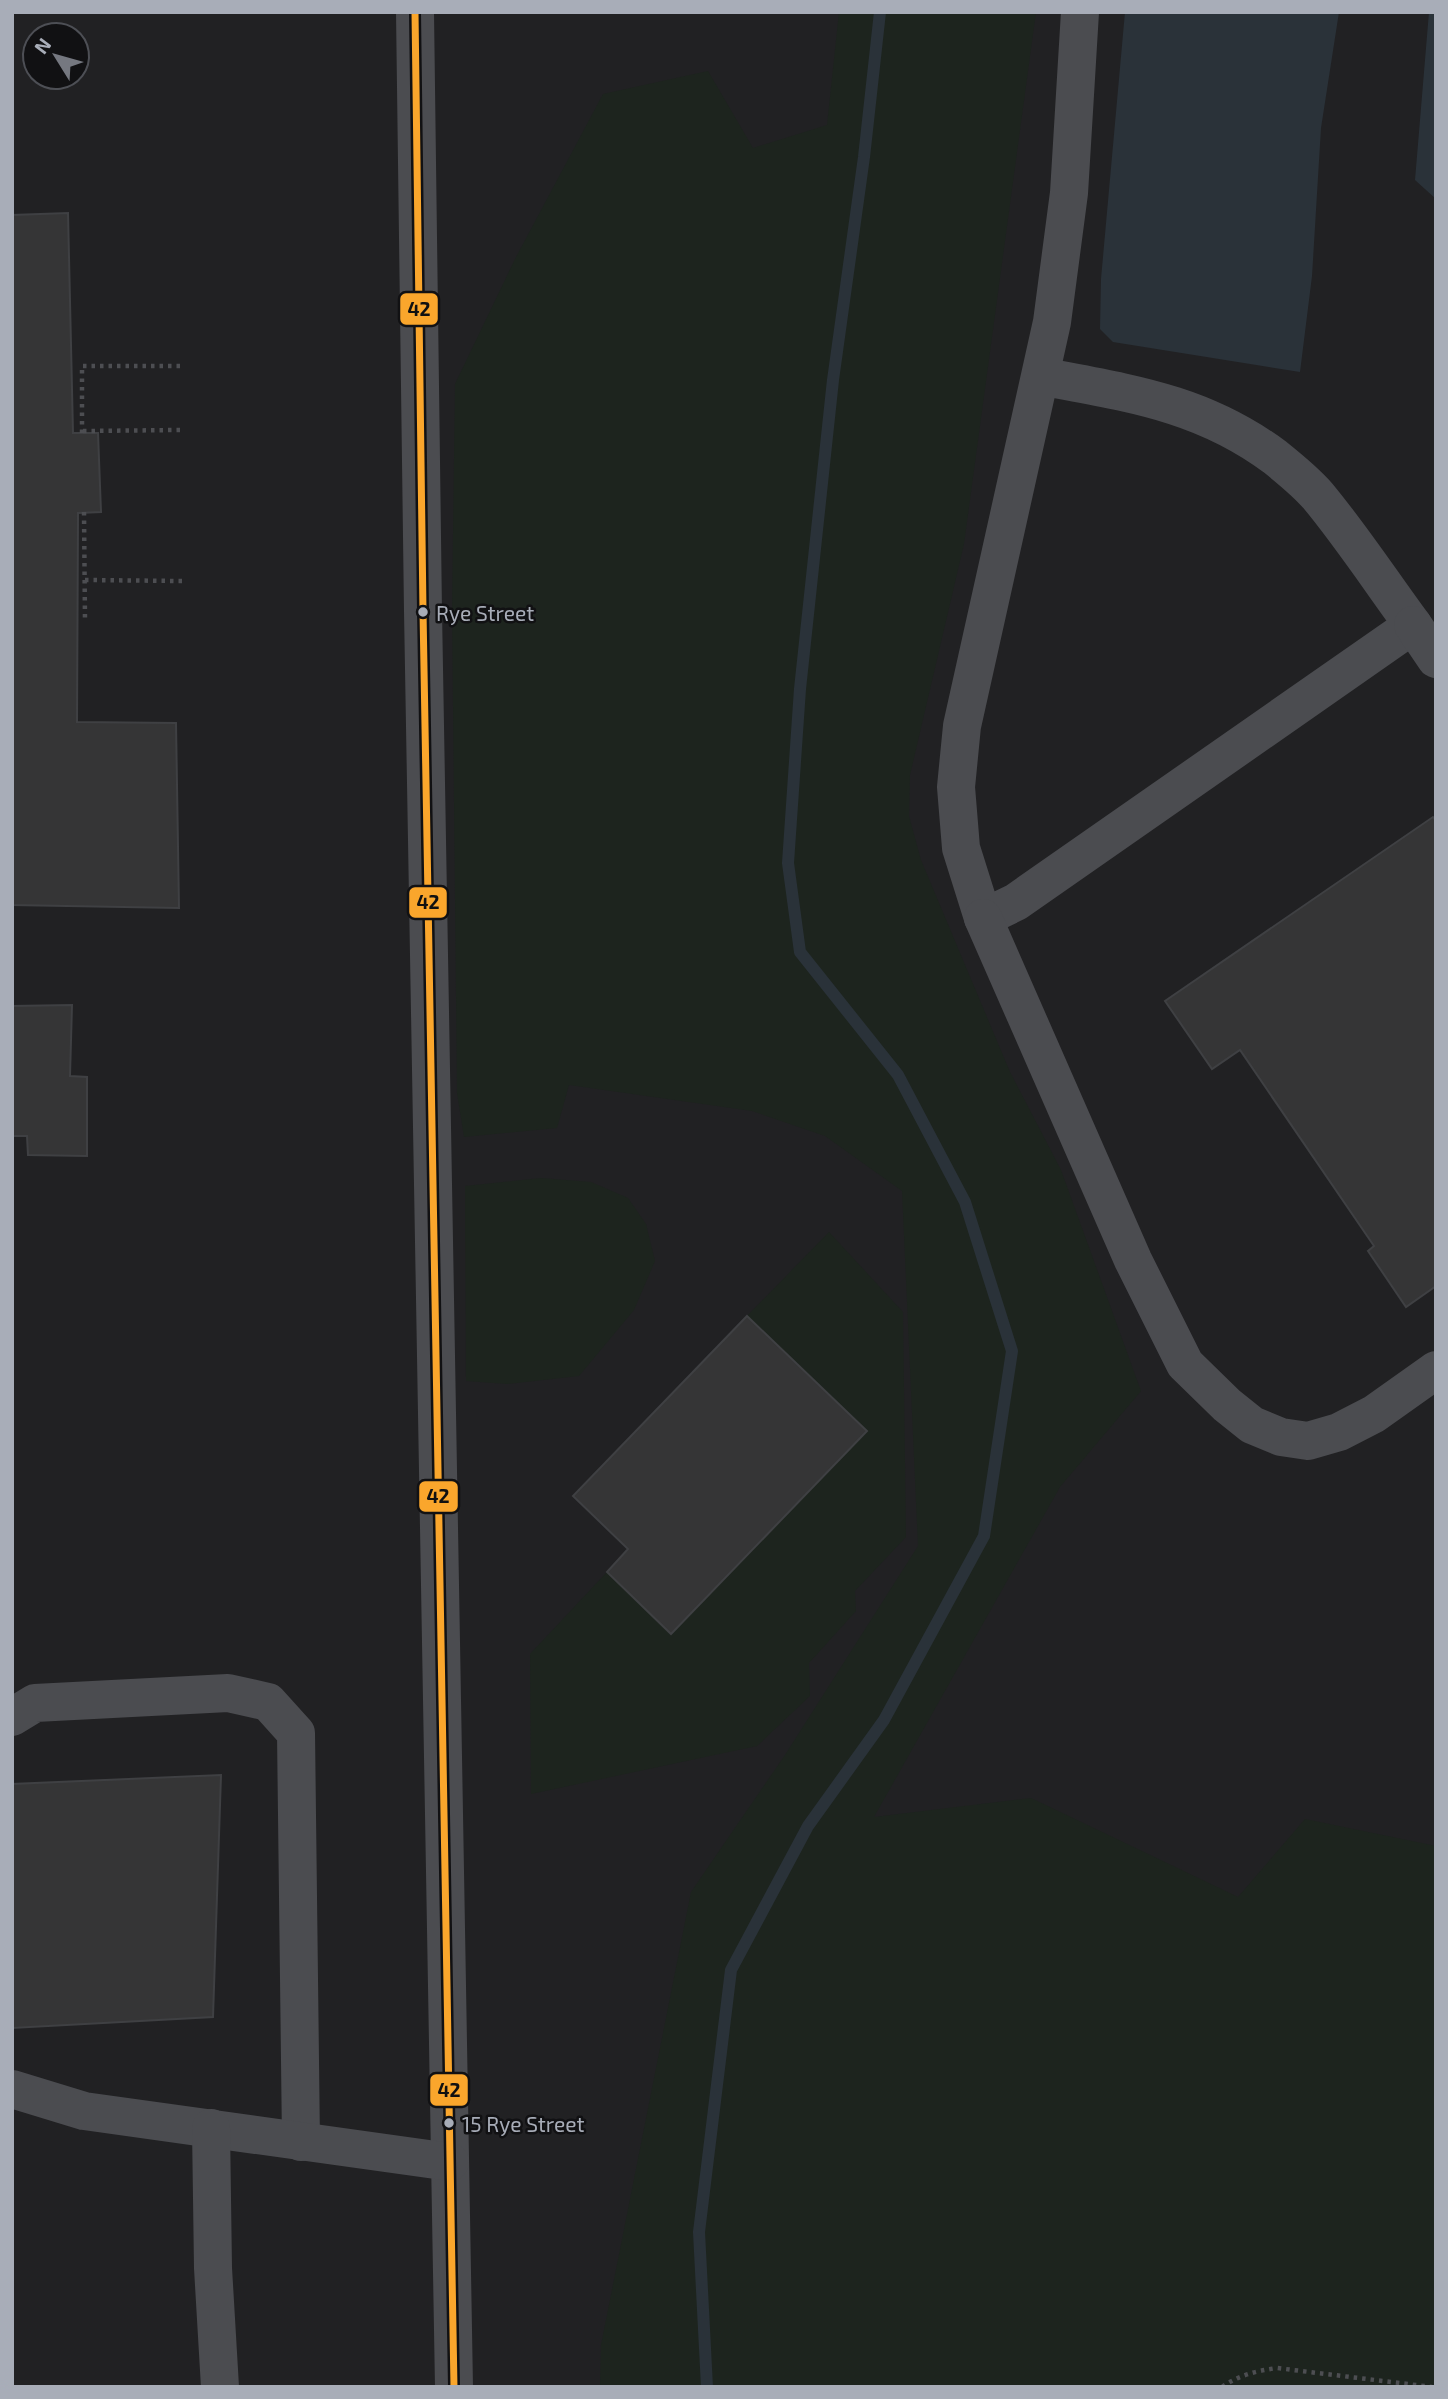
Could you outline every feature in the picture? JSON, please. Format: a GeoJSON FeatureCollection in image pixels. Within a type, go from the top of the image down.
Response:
{"type":"FeatureCollection","features":[{"type":"Feature","properties":{"kind":"street"},"geometry":{"type":"LineString","coordinates":[[415,12],[454,2387]]}},
{"type":"Feature","properties":{"kind":"street"},"geometry":{"type":"LineString","coordinates":[[1080,12],[1069,193],[1052,322],[961,738],[956,787],[961,848],[983,918],[1133,1260],[1185,1364],[1252,1425],[1281,1437],[1308,1441],[1339,1432],[1374,1414],[1436,1370]]}},
{"type":"Feature","properties":{"kind":"street"},"geometry":{"type":"LineString","coordinates":[[1040,376],[1140,395],[1183,407],[1258,444],[1289,468],[1317,495],[1436,659]]}},
{"type":"Feature","properties":{"kind":"street"},"geometry":{"type":"LineString","coordinates":[[983,918],[1016,902],[1413,625]]}},
{"type":"Feature","properties":{"kind":"street"},"geometry":{"type":"LineString","coordinates":[[12,1717],[35,1703],[228,1693],[268,1702],[296,1733],[301,2142]]}},
{"type":"Feature","properties":{"kind":"street"},"geometry":{"type":"LineString","coordinates":[[12,2089],[84,2110],[450,2162]]}},
{"type":"Feature","properties":{"kind":"street"},"geometry":{"type":"LineString","coordinates":[[211,2128],[213,2268],[220,2387]]}},
{"type":"Feature","properties":{"kind":"path"},"geometry":{"type":"LineString","coordinates":[[180,366],[82,366],[83,432],[180,430]]}},
{"type":"Feature","properties":{"kind":"path"},"geometry":{"type":"LineString","coordinates":[[83,512],[85,621]]}},
{"type":"Feature","properties":{"kind":"path"},"geometry":{"type":"LineString","coordinates":[[85,580],[182,581]]}},
{"type":"Feature","properties":{"kind":"path"},"geometry":{"type":"LineString","coordinates":[[1222,2387],[1233,2379],[1255,2371],[1277,2368],[1432,2387]]}},
{"type":"Feature","properties":{"kind":"shaded area"},"geometry":{"type":"Polygon","coordinates":[[[12,12],[1436,12],[1436,2387],[12,2387],[12,12]]]}},
{"type":"Feature","properties":{"kind":"shaded area"},"geometry":{"type":"Polygon","coordinates":[[[839,12],[1036,12],[964,544],[910,775],[909,816],[921,860],[1010,1072],[1061,1170],[1141,1391],[1060,1487],[874,1817],[1031,1798],[1238,1897],[1305,1819],[1436,1846],[1436,2387],[600,2387],[601,2345],[691,1892],[785,1755],[918,1546],[902,1191],[825,1136],[752,1111],[569,1085],[557,1128],[464,1137],[457,1093],[452,609],[455,384],[515,259],[603,94],[708,71],[753,148],[827,125],[839,12]]]}},
{"type":"Feature","properties":{"kind":"shaded area"},"geometry":{"type":"Polygon","coordinates":[[[1125,12],[1339,12],[1321,128],[1312,276],[1300,372],[1113,342],[1100,329],[1101,279],[1125,12]]]}},
{"type":"Feature","properties":{"kind":"shaded area"},"geometry":{"type":"Polygon","coordinates":[[[1429,12],[1436,12],[1436,199],[1415,180],[1429,12]]]}},
{"type":"Feature","properties":{"kind":"shaded area"},"geometry":{"type":"Polygon","coordinates":[[[541,1178],[591,1182],[628,1198],[646,1224],[655,1261],[634,1310],[579,1376],[507,1384],[466,1381],[465,1186],[541,1178]]]}},
{"type":"Feature","properties":{"kind":"shaded area"},"geometry":{"type":"Polygon","coordinates":[[[829,1232],[903,1312],[906,1537],[855,1591],[856,1611],[809,1663],[810,1696],[757,1746],[531,1794],[530,1654],[607,1572],[671,1634],[867,1431],[747,1316],[829,1232]]]}},
{"type":"Feature","properties":{"kind":"building"},"geometry":{"type":"Polygon","coordinates":[[[68,213],[73,433],[98,433],[101,512],[78,513],[77,722],[176,723],[179,908],[12,905],[12,215],[68,213]]]}},
{"type":"Feature","properties":{"kind":"building"},"geometry":{"type":"Polygon","coordinates":[[[1433,817],[1436,821],[1436,1286],[1406,1307],[1368,1251],[1374,1246],[1240,1050],[1212,1069],[1165,1001],[1433,817]]]}},
{"type":"Feature","properties":{"kind":"building"},"geometry":{"type":"Polygon","coordinates":[[[72,1005],[70,1076],[87,1077],[87,1156],[28,1155],[27,1136],[12,1136],[12,1006],[72,1005]]]}},
{"type":"Feature","properties":{"kind":"building"},"geometry":{"type":"Polygon","coordinates":[[[747,1316],[867,1431],[671,1634],[607,1572],[628,1549],[573,1496],[747,1316]]]}},
{"type":"Feature","properties":{"kind":"building"},"geometry":{"type":"Polygon","coordinates":[[[221,1775],[213,2017],[12,2028],[12,1784],[221,1775]]]}},
{"type":"Feature","properties":{"kind":"waterway"},"geometry":{"type":"LineString","coordinates":[[707,2387],[699,2232],[731,1970],[808,1826],[884,1720],[984,1536],[1012,1351],[965,1202],[898,1075],[800,952],[788,863],[800,689],[833,380],[864,157],[880,12]]}},
{"type":"Feature","properties":{"kind":"transit line","name":"42"},"geometry":{"type":"LineString","coordinates":[[415,12],[454,2387]]}},
{"type":"Feature","properties":{"kind":"place","name":"Rye Street"},"geometry":{"type":"Point","coordinates":[423,612]}},
{"type":"Feature","properties":{"kind":"place","name":"15 Rye Street"},"geometry":{"type":"Point","coordinates":[449,2123]}}]}
